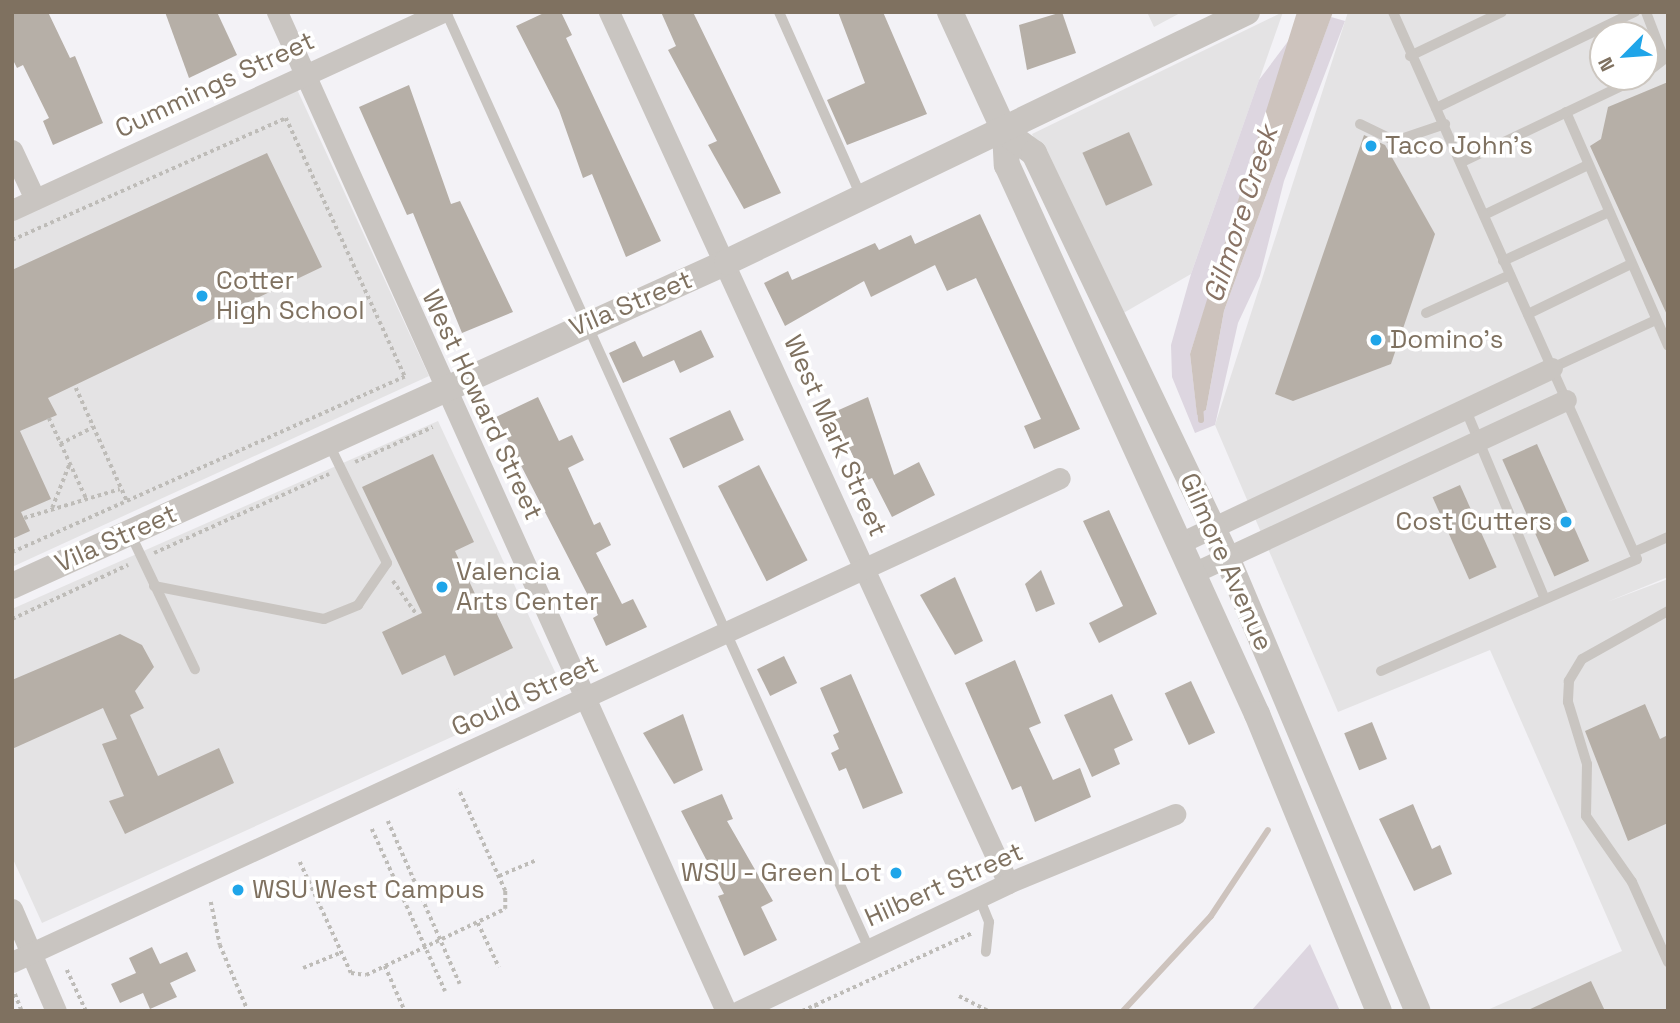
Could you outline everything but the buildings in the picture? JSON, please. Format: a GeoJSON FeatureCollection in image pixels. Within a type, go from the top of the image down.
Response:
{"type":"FeatureCollection","features":[{"type":"Feature","properties":{"kind":"street","name":"West Howard Street"},"geometry":{"type":"LineString","coordinates":[[277,12],[303,76],[726,1011]]}},
{"type":"Feature","properties":{"kind":"street","name":"Cummings Street"},"geometry":{"type":"LineString","coordinates":[[12,210],[444,12]]}},
{"type":"Feature","properties":{"kind":"street","name":"West Mark Street"},"geometry":{"type":"LineString","coordinates":[[609,12],[727,262],[864,571],[1008,883]]}},
{"type":"Feature","properties":{"kind":"street","name":"Gilmore Avenue"},"geometry":{"type":"LineString","coordinates":[[950,12],[1004,132],[1007,164],[1193,573],[1379,1011]]}},
{"type":"Feature","properties":{"kind":"street","name":"Vila Street"},"geometry":{"type":"LineString","coordinates":[[12,586],[329,444],[585,322],[727,262],[1004,132],[1247,12]]}},
{"type":"Feature","properties":{"kind":"street","name":"Gilmore Avenue"},"geometry":{"type":"LineString","coordinates":[[1004,132],[1034,153],[1213,528],[1418,1011]]}},
{"type":"Feature","properties":{"kind":"street"},"geometry":{"type":"LineString","coordinates":[[12,150],[35,199]]}},
{"type":"Feature","properties":{"kind":"street"},"geometry":{"type":"LineString","coordinates":[[1180,544],[1552,368]]}},
{"type":"Feature","properties":{"kind":"street"},"geometry":{"type":"LineString","coordinates":[[1193,573],[1228,560],[1566,400]]}},
{"type":"Feature","properties":{"kind":"street","name":"Gould Street"},"geometry":{"type":"LineString","coordinates":[[22,958],[864,571],[1060,478]]}},
{"type":"Feature","properties":{"kind":"street","name":"Hilbert Street"},"geometry":{"type":"LineString","coordinates":[[738,1011],[1008,883],[1175,814]]}},
{"type":"Feature","properties":{"kind":"street"},"geometry":{"type":"LineString","coordinates":[[12,909],[22,958],[56,1011]]}},
{"type":"Feature","properties":{"kind":"lane"},"geometry":{"type":"LineString","coordinates":[[444,12],[728,632],[869,950]]}},
{"type":"Feature","properties":{"kind":"lane"},"geometry":{"type":"LineString","coordinates":[[779,12],[862,199]]}},
{"type":"Feature","properties":{"kind":"lane"},"geometry":{"type":"LineString","coordinates":[[1381,671],[1544,597],[1637,559],[1503,261],[1445,124],[1410,56],[1393,12]]}},
{"type":"Feature","properties":{"kind":"lane"},"geometry":{"type":"LineString","coordinates":[[1410,56],[1502,12]]}},
{"type":"Feature","properties":{"kind":"lane"},"geometry":{"type":"LineString","coordinates":[[1436,108],[1635,12]]}},
{"type":"Feature","properties":{"kind":"lane"},"geometry":{"type":"LineString","coordinates":[[1659,47],[1664,60],[1659,64]]}},
{"type":"Feature","properties":{"kind":"lane"},"geometry":{"type":"LineString","coordinates":[[1462,162],[1610,91]]}},
{"type":"Feature","properties":{"kind":"lane"},"geometry":{"type":"LineString","coordinates":[[1566,112],[1668,346]]}},
{"type":"Feature","properties":{"kind":"lane"},"geometry":{"type":"LineString","coordinates":[[1360,124],[1395,141],[1445,124]]}},
{"type":"Feature","properties":{"kind":"lane"},"geometry":{"type":"LineString","coordinates":[[1484,215],[1588,165]]}},
{"type":"Feature","properties":{"kind":"lane"},"geometry":{"type":"LineString","coordinates":[[1503,261],[1609,212]]}},
{"type":"Feature","properties":{"kind":"lane"},"geometry":{"type":"LineString","coordinates":[[1528,314],[1632,264]]}},
{"type":"Feature","properties":{"kind":"lane"},"geometry":{"type":"LineString","coordinates":[[1426,313],[1510,275]]}},
{"type":"Feature","properties":{"kind":"lane"},"geometry":{"type":"LineString","coordinates":[[1552,368],[1656,320]]}},
{"type":"Feature","properties":{"kind":"lane"},"geometry":{"type":"LineString","coordinates":[[1465,408],[1544,597]]}},
{"type":"Feature","properties":{"kind":"lane"},"geometry":{"type":"LineString","coordinates":[[154,586],[324,619],[358,606],[384,568],[329,444]]}},
{"type":"Feature","properties":{"kind":"lane"},"geometry":{"type":"LineString","coordinates":[[130,533],[195,669]]}},
{"type":"Feature","properties":{"kind":"lane"},"geometry":{"type":"LineString","coordinates":[[1634,552],[1668,537]]}},
{"type":"Feature","properties":{"kind":"lane"},"geometry":{"type":"LineString","coordinates":[[1668,611],[1582,659],[1569,681],[1568,702],[1587,764],[1586,816],[1632,882],[1668,962]]}},
{"type":"Feature","properties":{"kind":"lane"},"geometry":{"type":"LineString","coordinates":[[979,897],[989,925],[986,952]]}},
{"type":"Feature","properties":{"kind":"path"},"geometry":{"type":"LineString","coordinates":[[12,240],[286,118],[405,377],[12,553]]}},
{"type":"Feature","properties":{"kind":"path"},"geometry":{"type":"LineString","coordinates":[[76,388],[127,501]]}},
{"type":"Feature","properties":{"kind":"path"},"geometry":{"type":"LineString","coordinates":[[49,418],[86,498]]}},
{"type":"Feature","properties":{"kind":"path"},"geometry":{"type":"LineString","coordinates":[[61,444],[94,427]]}},
{"type":"Feature","properties":{"kind":"path"},"geometry":{"type":"LineString","coordinates":[[12,619],[433,427]]}},
{"type":"Feature","properties":{"kind":"path"},"geometry":{"type":"LineString","coordinates":[[52,508],[70,463]]}},
{"type":"Feature","properties":{"kind":"path"},"geometry":{"type":"LineString","coordinates":[[24,518],[120,489]]}},
{"type":"Feature","properties":{"kind":"path"},"geometry":{"type":"LineString","coordinates":[[384,568],[417,615]]}},
{"type":"Feature","properties":{"kind":"path"},"geometry":{"type":"LineString","coordinates":[[300,862],[342,952],[358,976],[385,966],[505,909],[499,876],[458,789]]}},
{"type":"Feature","properties":{"kind":"path"},"geometry":{"type":"LineString","coordinates":[[388,821],[460,984]]}},
{"type":"Feature","properties":{"kind":"path"},"geometry":{"type":"LineString","coordinates":[[372,829],[445,991]]}},
{"type":"Feature","properties":{"kind":"path"},"geometry":{"type":"LineString","coordinates":[[499,876],[535,861]]}},
{"type":"Feature","properties":{"kind":"path"},"geometry":{"type":"LineString","coordinates":[[211,902],[220,945],[248,1011]]}},
{"type":"Feature","properties":{"kind":"path"},"geometry":{"type":"LineString","coordinates":[[478,923],[499,967]]}},
{"type":"Feature","properties":{"kind":"path"},"geometry":{"type":"LineString","coordinates":[[802,1011],[989,925]]}},
{"type":"Feature","properties":{"kind":"path"},"geometry":{"type":"LineString","coordinates":[[303,968],[342,952]]}},
{"type":"Feature","properties":{"kind":"path"},"geometry":{"type":"LineString","coordinates":[[385,966],[404,1009]]}},
{"type":"Feature","properties":{"kind":"path"},"geometry":{"type":"LineString","coordinates":[[67,970],[86,1011]]}},
{"type":"Feature","properties":{"kind":"path"},"geometry":{"type":"LineString","coordinates":[[15,994],[22,1011]]}},
{"type":"Feature","properties":{"kind":"path"},"geometry":{"type":"LineString","coordinates":[[958,996],[988,1011]]}},
{"type":"Feature","properties":{"kind":"path"},"geometry":{"type":"LineString","coordinates":[[816,1004],[818,1011]]}},
{"type":"Feature","properties":{"kind":"shaded area"},"geometry":{"type":"Polygon","coordinates":[[[1147,12],[1182,12],[1154,27],[1147,12]]]}},
{"type":"Feature","properties":{"kind":"shaded area"},"geometry":{"type":"Polygon","coordinates":[[[1283,12],[1191,274],[1120,315],[1032,134],[1283,12]]]}},
{"type":"Feature","properties":{"kind":"shaded area"},"geometry":{"type":"Polygon","coordinates":[[[1348,12],[1668,12],[1668,577],[1607,602],[1668,579],[1668,1011],[1485,1011],[1622,951],[1490,650],[1338,712],[1215,425],[1348,12]]]}},
{"type":"Feature","properties":{"kind":"shaded area"},"geometry":{"type":"Polygon","coordinates":[[[1331,17],[1345,21],[1284,181],[1260,276],[1238,323],[1215,425],[1195,433],[1172,377],[1171,345],[1191,274],[1259,80],[1295,32],[1190,354],[1197,414],[1206,410],[1224,311],[1331,17]]]}},
{"type":"Feature","properties":{"kind":"shaded area","name":"Cotter High School"},"geometry":{"type":"Polygon","coordinates":[[[295,85],[429,376],[12,567],[12,216],[295,85]]]}},
{"type":"Feature","properties":{"kind":"shaded area"},"geometry":{"type":"Polygon","coordinates":[[[438,421],[562,687],[42,923],[12,857],[12,609],[438,421]]]}},
{"type":"Feature","properties":{"kind":"shaded area"},"geometry":{"type":"Polygon","coordinates":[[[1310,944],[1340,1011],[1251,1011],[1310,944]]]}},
{"type":"Feature","properties":{"kind":"water"},"geometry":{"type":"Polygon","coordinates":[[[1297,12],[1333,12],[1224,311],[1206,410],[1197,415],[1190,354],[1297,12]]]}},
{"type":"Feature","properties":{"kind":"waterway","name":"Gilmore Creek"},"geometry":{"type":"LineString","coordinates":[[1200,405],[1201,420]]}},
{"type":"Feature","properties":{"kind":"waterway","name":"Gilmore Creek"},"geometry":{"type":"LineString","coordinates":[[1123,1011],[1211,916],[1268,830]]}},
{"type":"Feature","properties":{"kind":"place","name":"Taco John's"},"geometry":{"type":"Point","coordinates":[1371,146]}},
{"type":"Feature","properties":{"kind":"place","name":"Cotter High School"},"geometry":{"type":"Point","coordinates":[202,296]}},
{"type":"Feature","properties":{"kind":"place","name":"Domino's"},"geometry":{"type":"Point","coordinates":[1376,340]}},
{"type":"Feature","properties":{"kind":"place","name":"Cost Cutters"},"geometry":{"type":"Point","coordinates":[1566,522]}},
{"type":"Feature","properties":{"kind":"place","name":"Valencia Arts Center"},"geometry":{"type":"Point","coordinates":[442,587]}},
{"type":"Feature","properties":{"kind":"place","name":"WSU - Green Lot"},"geometry":{"type":"Point","coordinates":[896,873]}},
{"type":"Feature","properties":{"kind":"place","name":"WSU West Campus"},"geometry":{"type":"Point","coordinates":[238,890]}}]}
